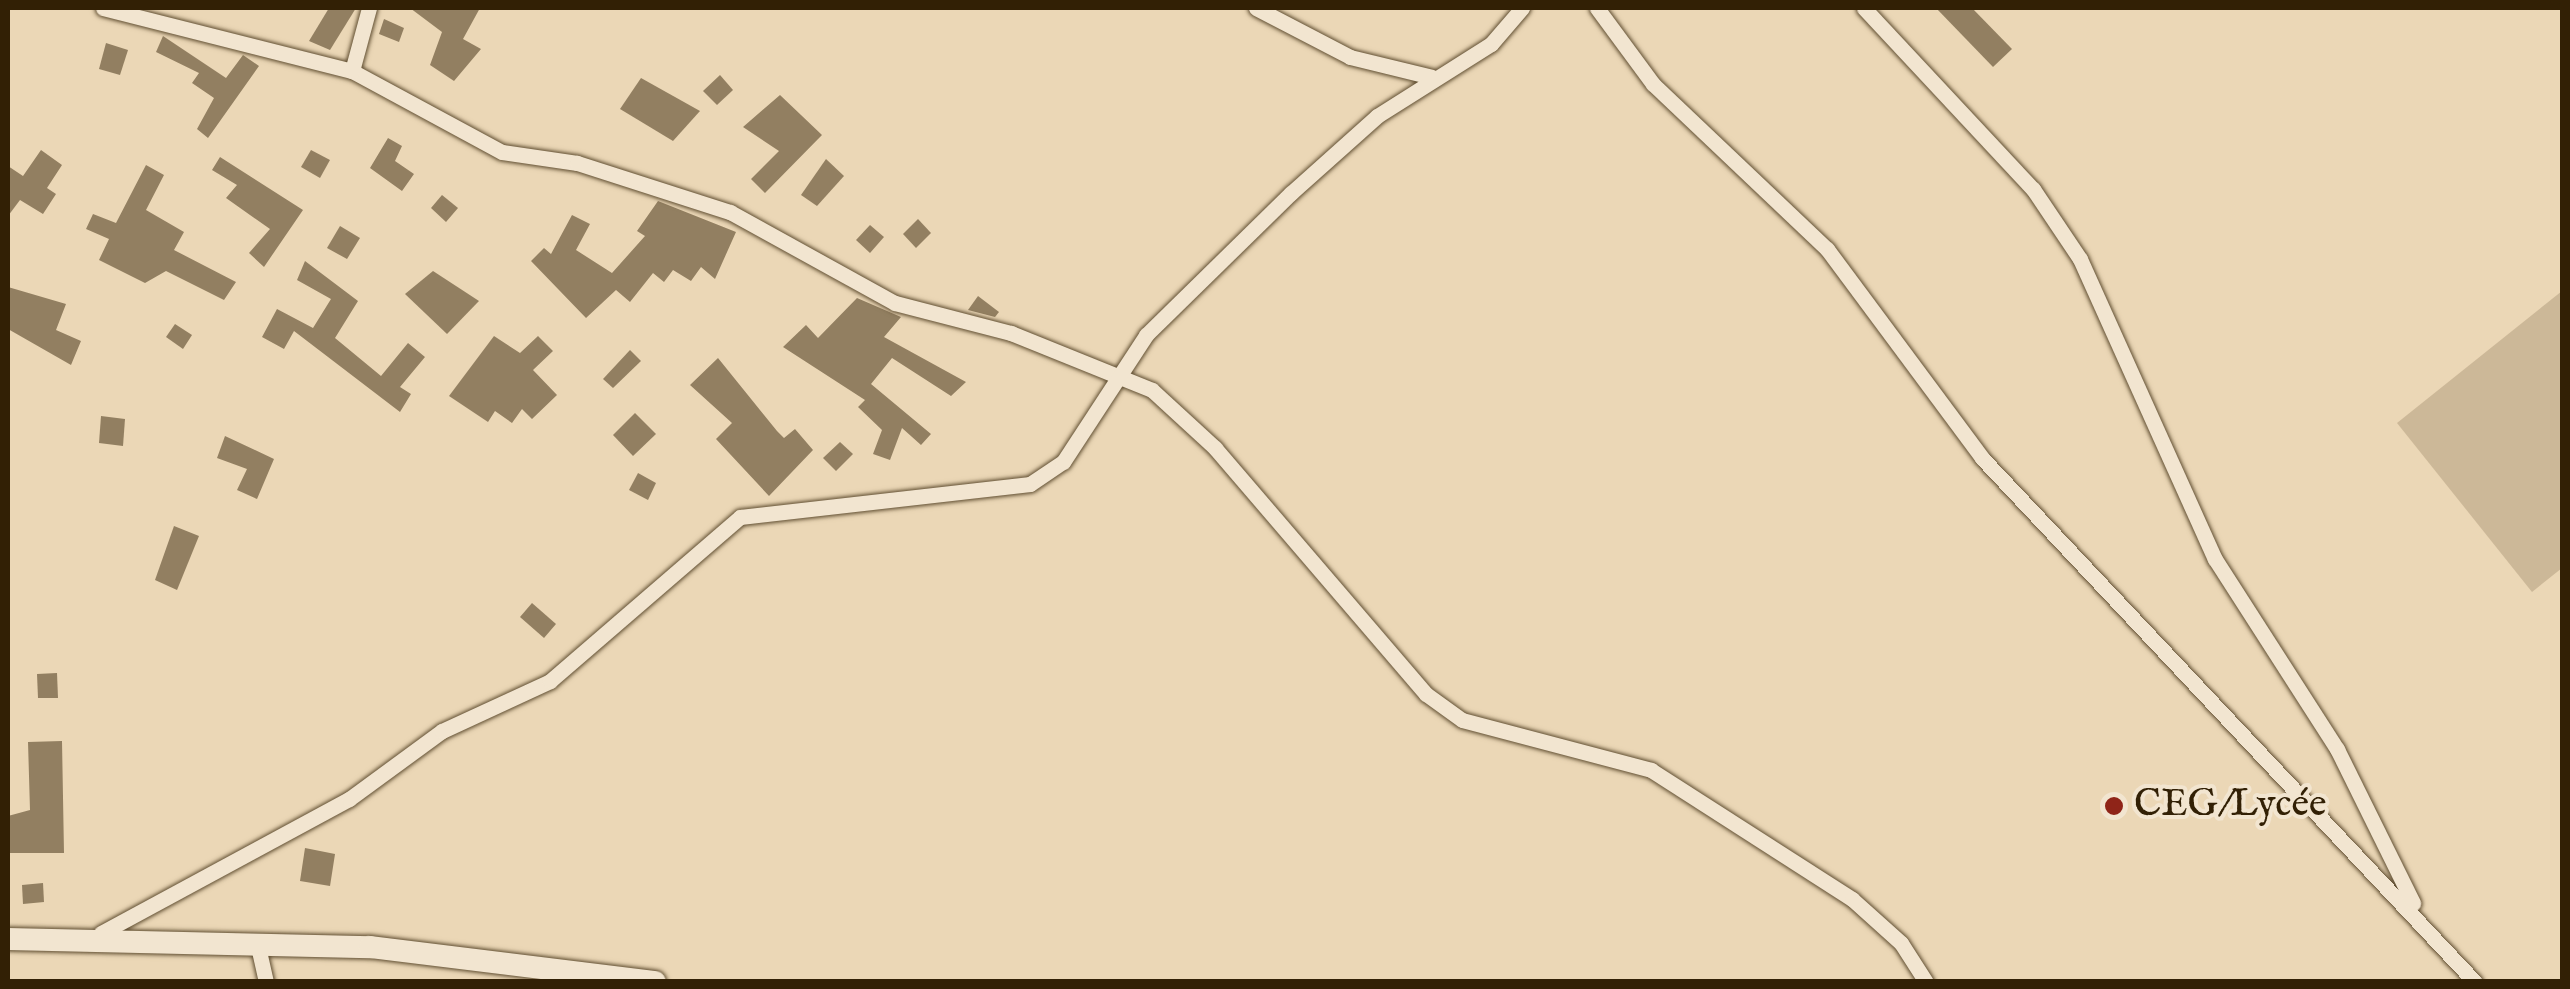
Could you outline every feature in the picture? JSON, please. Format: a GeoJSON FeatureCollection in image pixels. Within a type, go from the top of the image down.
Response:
{"type":"FeatureCollection","features":[{"type":"Feature","properties":{"kind":"main road"},"geometry":{"type":"LineString","coordinates":[[8,938],[257,942],[552,964],[656,982]]}},
{"type":"Feature","properties":{"kind":"street"},"geometry":{"type":"LineString","coordinates":[[103,8],[352,71],[502,152],[576,163],[730,212],[896,303],[1120,373],[1193,424],[1426,694],[1462,720],[1651,770],[1838,888],[1901,943],[1926,982]]}},
{"type":"Feature","properties":{"kind":"street"},"geometry":{"type":"LineString","coordinates":[[352,71],[369,8]]}},
{"type":"Feature","properties":{"kind":"street"},"geometry":{"type":"LineString","coordinates":[[1256,8],[1350,56],[1432,76]]}},
{"type":"Feature","properties":{"kind":"street"},"geometry":{"type":"LineString","coordinates":[[8,938],[117,932],[259,842],[349,799],[442,732],[550,681],[740,517],[1030,484],[1063,462],[1146,335],[1291,193],[1432,76],[1491,44],[1522,8]]}},
{"type":"Feature","properties":{"kind":"street"},"geometry":{"type":"LineString","coordinates":[[1597,8],[1653,84],[1826,249],[1982,458],[2163,642],[2334,840],[2416,912],[2475,982]]}},
{"type":"Feature","properties":{"kind":"street"},"geometry":{"type":"LineString","coordinates":[[1864,8],[2034,189],[2080,259],[2214,559],[2337,749],[2416,912]]}},
{"type":"Feature","properties":{"kind":"street"},"geometry":{"type":"LineString","coordinates":[[257,942],[266,982]]}},
{"type":"Feature","properties":{"kind":"shaded area"},"geometry":{"type":"Polygon","coordinates":[[[2562,291],[2562,568],[2532,592],[2397,423],[2562,291]]]}},
{"type":"Feature","properties":{"kind":"building"},"geometry":{"type":"Polygon","coordinates":[[[329,8],[356,8],[330,50],[309,41],[329,8]]]}},
{"type":"Feature","properties":{"kind":"building"},"geometry":{"type":"Polygon","coordinates":[[[410,8],[480,8],[463,39],[481,49],[454,81],[430,65],[442,32],[410,8]]]}},
{"type":"Feature","properties":{"kind":"building"},"geometry":{"type":"Polygon","coordinates":[[[1936,8],[1972,8],[2012,49],[1993,67],[1936,8]]]}},
{"type":"Feature","properties":{"kind":"building"},"geometry":{"type":"Polygon","coordinates":[[[384,19],[404,28],[399,42],[379,34],[384,19]]]}},
{"type":"Feature","properties":{"kind":"building"},"geometry":{"type":"Polygon","coordinates":[[[163,36],[226,78],[243,55],[259,66],[208,138],[197,129],[214,98],[192,83],[199,73],[156,52],[163,36]]]}},
{"type":"Feature","properties":{"kind":"building"},"geometry":{"type":"Polygon","coordinates":[[[106,43],[128,50],[120,75],[99,69],[106,43]]]}},
{"type":"Feature","properties":{"kind":"building"},"geometry":{"type":"Polygon","coordinates":[[[720,75],[733,90],[717,105],[703,91],[720,75]]]}},
{"type":"Feature","properties":{"kind":"building"},"geometry":{"type":"Polygon","coordinates":[[[641,78],[700,111],[673,141],[620,109],[641,78]]]}},
{"type":"Feature","properties":{"kind":"building"},"geometry":{"type":"Polygon","coordinates":[[[780,95],[822,135],[765,193],[751,179],[779,151],[743,127],[780,95]]]}},
{"type":"Feature","properties":{"kind":"building"},"geometry":{"type":"Polygon","coordinates":[[[388,138],[402,146],[395,161],[414,174],[402,191],[370,168],[388,138]]]}},
{"type":"Feature","properties":{"kind":"building"},"geometry":{"type":"Polygon","coordinates":[[[41,150],[62,165],[47,188],[56,194],[43,214],[20,200],[8,216],[8,166],[23,176],[41,150]]]}},
{"type":"Feature","properties":{"kind":"building"},"geometry":{"type":"Polygon","coordinates":[[[311,150],[330,160],[320,178],[301,167],[311,150]]]}},
{"type":"Feature","properties":{"kind":"building"},"geometry":{"type":"Polygon","coordinates":[[[220,157],[303,210],[264,267],[249,253],[270,229],[226,198],[237,185],[212,170],[220,157]]]}},
{"type":"Feature","properties":{"kind":"building"},"geometry":{"type":"Polygon","coordinates":[[[826,159],[844,176],[817,206],[801,195],[826,159]]]}},
{"type":"Feature","properties":{"kind":"building"},"geometry":{"type":"Polygon","coordinates":[[[146,165],[164,175],[146,210],[184,232],[174,250],[236,282],[224,300],[166,271],[145,283],[99,260],[109,239],[86,229],[93,214],[116,223],[146,165]]]}},
{"type":"Feature","properties":{"kind":"building"},"geometry":{"type":"Polygon","coordinates":[[[442,195],[458,208],[446,222],[431,208],[442,195]]]}},
{"type":"Feature","properties":{"kind":"building"},"geometry":{"type":"Polygon","coordinates":[[[658,201],[736,232],[715,279],[701,267],[691,281],[673,270],[664,282],[653,273],[630,302],[616,290],[586,318],[531,261],[544,248],[551,254],[572,215],[590,224],[576,250],[612,273],[645,236],[637,231],[658,201]]]}},
{"type":"Feature","properties":{"kind":"building"},"geometry":{"type":"Polygon","coordinates":[[[918,219],[931,233],[916,248],[903,234],[918,219]]]}},
{"type":"Feature","properties":{"kind":"building"},"geometry":{"type":"Polygon","coordinates":[[[870,225],[884,237],[870,253],[856,240],[870,225]]]}},
{"type":"Feature","properties":{"kind":"building"},"geometry":{"type":"Polygon","coordinates":[[[340,226],[360,238],[347,259],[327,248],[340,226]]]}},
{"type":"Feature","properties":{"kind":"building"},"geometry":{"type":"Polygon","coordinates":[[[305,261],[358,301],[335,338],[381,376],[408,343],[425,357],[400,387],[411,394],[400,412],[294,331],[284,349],[262,337],[277,309],[313,328],[331,299],[297,280],[305,261]]]}},
{"type":"Feature","properties":{"kind":"building"},"geometry":{"type":"Polygon","coordinates":[[[433,271],[479,301],[447,334],[405,294],[433,271]]]}},
{"type":"Feature","properties":{"kind":"building"},"geometry":{"type":"Polygon","coordinates":[[[8,287],[66,304],[56,330],[81,341],[71,365],[8,329],[8,287]]]}},
{"type":"Feature","properties":{"kind":"building"},"geometry":{"type":"Polygon","coordinates":[[[978,296],[999,312],[995,317],[968,310],[978,296]]]}},
{"type":"Feature","properties":{"kind":"building"},"geometry":{"type":"Polygon","coordinates":[[[857,298],[901,317],[884,337],[966,382],[951,396],[892,358],[871,384],[931,434],[921,445],[902,428],[890,460],[873,454],[882,430],[858,407],[865,400],[783,347],[806,325],[818,338],[857,298]]]}},
{"type":"Feature","properties":{"kind":"building"},"geometry":{"type":"Polygon","coordinates":[[[175,324],[192,335],[183,349],[166,337],[175,324]]]}},
{"type":"Feature","properties":{"kind":"building"},"geometry":{"type":"Polygon","coordinates":[[[494,336],[520,353],[538,336],[553,351],[533,370],[557,395],[532,419],[522,409],[512,423],[495,411],[488,422],[449,396],[494,336]]]}},
{"type":"Feature","properties":{"kind":"building"},"geometry":{"type":"Polygon","coordinates":[[[630,350],[641,361],[613,388],[603,379],[630,350]]]}},
{"type":"Feature","properties":{"kind":"building"},"geometry":{"type":"Polygon","coordinates":[[[718,358],[784,438],[795,429],[813,450],[769,496],[716,439],[732,423],[690,385],[718,358]]]}},
{"type":"Feature","properties":{"kind":"building"},"geometry":{"type":"Polygon","coordinates":[[[635,413],[656,434],[633,456],[613,435],[635,413]]]}},
{"type":"Feature","properties":{"kind":"building"},"geometry":{"type":"Polygon","coordinates":[[[101,416],[125,419],[123,446],[99,443],[101,416]]]}},
{"type":"Feature","properties":{"kind":"building"},"geometry":{"type":"Polygon","coordinates":[[[225,436],[274,459],[257,499],[237,490],[247,469],[217,458],[225,436]]]}},
{"type":"Feature","properties":{"kind":"building"},"geometry":{"type":"Polygon","coordinates":[[[840,442],[853,454],[836,471],[823,458],[840,442]]]}},
{"type":"Feature","properties":{"kind":"building"},"geometry":{"type":"Polygon","coordinates":[[[638,473],[656,483],[648,500],[629,490],[638,473]]]}},
{"type":"Feature","properties":{"kind":"building"},"geometry":{"type":"Polygon","coordinates":[[[174,526],[199,536],[177,590],[155,580],[174,526]]]}},
{"type":"Feature","properties":{"kind":"building"},"geometry":{"type":"Polygon","coordinates":[[[532,603],[556,624],[544,638],[520,617],[532,603]]]}},
{"type":"Feature","properties":{"kind":"building"},"geometry":{"type":"Polygon","coordinates":[[[57,673],[58,698],[38,698],[37,674],[57,673]]]}},
{"type":"Feature","properties":{"kind":"building"},"geometry":{"type":"Polygon","coordinates":[[[62,741],[64,853],[8,853],[8,816],[30,810],[28,742],[62,741]]]}},
{"type":"Feature","properties":{"kind":"building"},"geometry":{"type":"Polygon","coordinates":[[[305,848],[335,854],[330,886],[300,881],[305,848]]]}},
{"type":"Feature","properties":{"kind":"building"},"geometry":{"type":"Polygon","coordinates":[[[43,883],[44,902],[23,904],[22,885],[43,883]]]}},
{"type":"Feature","properties":{"kind":"place","name":"CEG/Lycée"},"geometry":{"type":"Point","coordinates":[2114,806]}}]}
